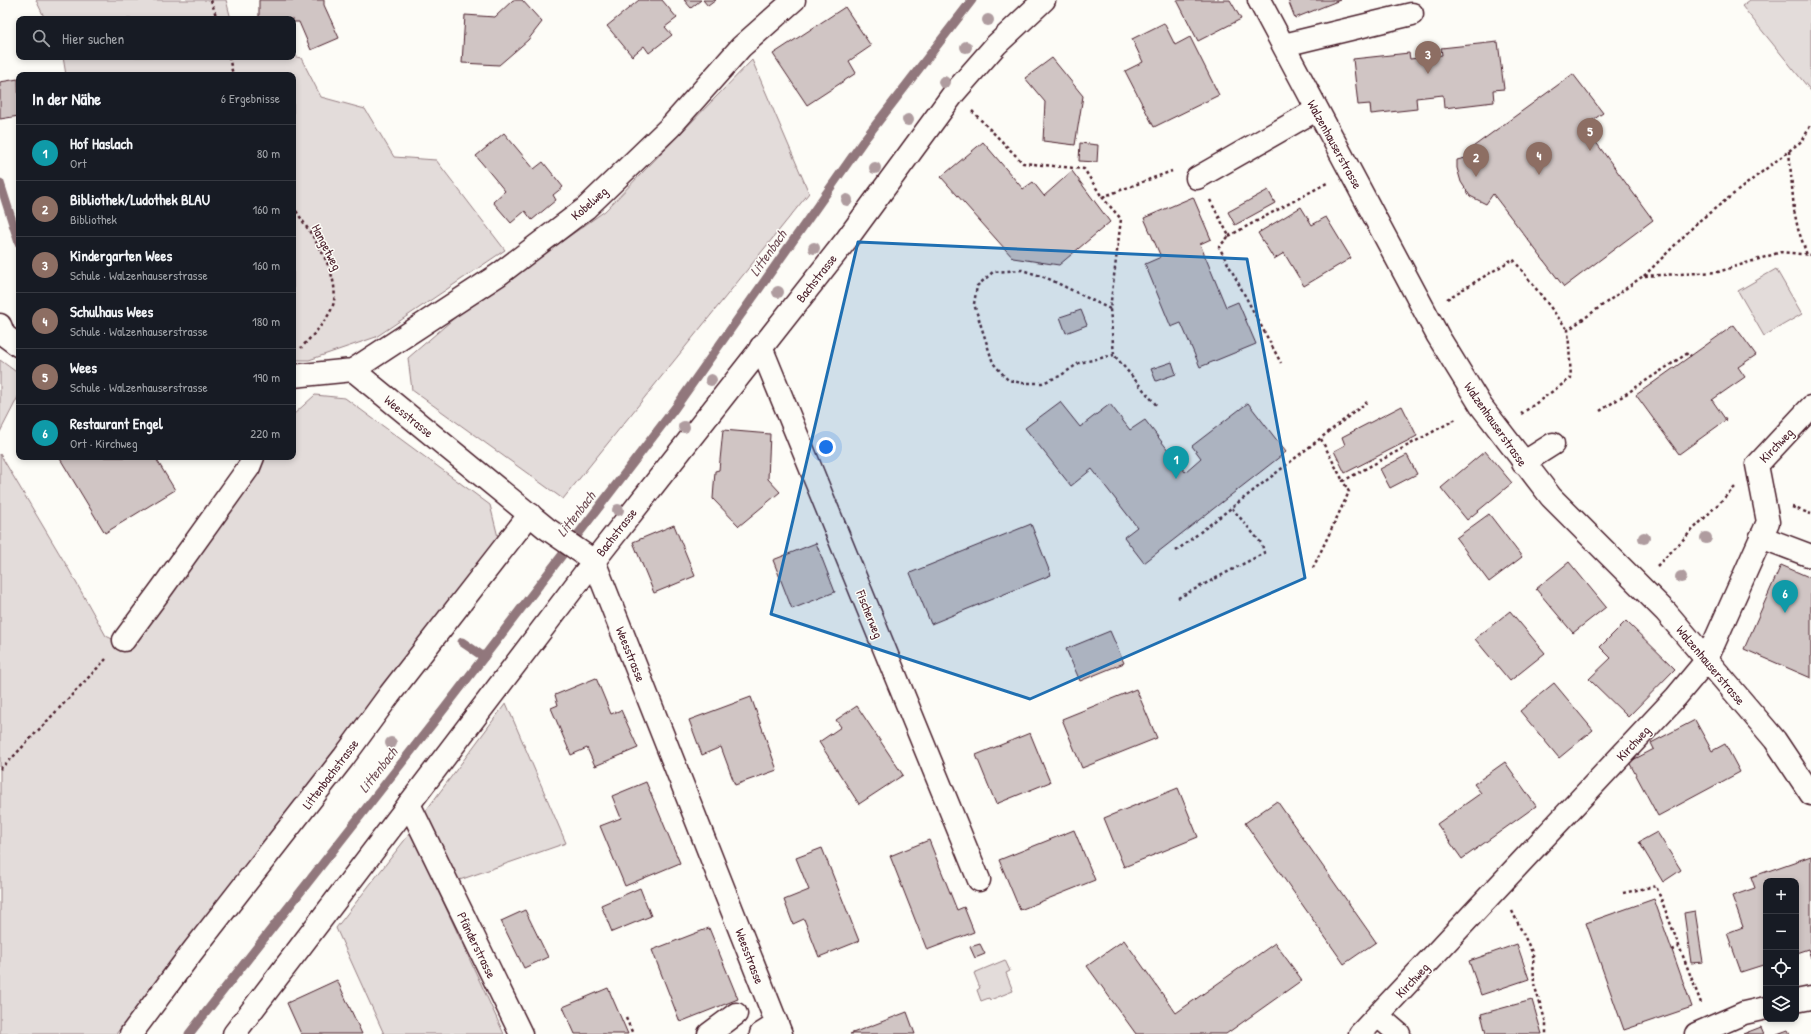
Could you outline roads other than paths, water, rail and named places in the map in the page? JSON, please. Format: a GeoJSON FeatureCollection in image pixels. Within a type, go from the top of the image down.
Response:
{"type":"FeatureCollection","features":[{"type":"Feature","properties":{"kind":"street","name":"Kobelweg"},"geometry":{"type":"LineString","coordinates":[[353,370],[498,275],[586,208],[671,126],[741,47],[794,0]]}},
{"type":"Feature","properties":{"kind":"street","name":"Bachstrasse"},"geometry":{"type":"LineString","coordinates":[[243,1030],[589,558],[761,348],[847,239],[954,92],[996,45],[1044,0]]}},
{"type":"Feature","properties":{"kind":"street","name":"Walzenhauserstrasse"},"geometry":{"type":"LineString","coordinates":[[1259,0],[1316,110],[1341,153],[1438,336],[1481,406],[1523,463],[1551,497],[1666,612],[1706,661],[1775,740],[1811,794]]}},
{"type":"Feature","properties":{"kind":"street"},"geometry":{"type":"LineString","coordinates":[[1286,50],[1412,14]]}},
{"type":"Feature","properties":{"kind":"street"},"geometry":{"type":"LineString","coordinates":[[1198,178],[1316,110]]}},
{"type":"Feature","properties":{"kind":"street"},"geometry":{"type":"LineString","coordinates":[[0,325],[4,335],[16,344]]}},
{"type":"Feature","properties":{"kind":"street","name":"Fischerweg"},"geometry":{"type":"LineString","coordinates":[[761,348],[979,880]]}},
{"type":"Feature","properties":{"kind":"street"},"geometry":{"type":"LineString","coordinates":[[296,376],[353,370]]}},
{"type":"Feature","properties":{"kind":"street","name":"Weesstrasse"},"geometry":{"type":"LineString","coordinates":[[353,370],[538,521],[589,558],[773,1031]]}},
{"type":"Feature","properties":{"kind":"street","name":"Kirchweg"},"geometry":{"type":"LineString","coordinates":[[1360,1034],[1676,697],[1706,661],[1768,522],[1757,465],[1811,407]]}},
{"type":"Feature","properties":{"kind":"street"},"geometry":{"type":"LineString","coordinates":[[1523,463],[1553,444]]}},
{"type":"Feature","properties":{"kind":"street"},"geometry":{"type":"LineString","coordinates":[[124,640],[249,467],[252,460]]}},
{"type":"Feature","properties":{"kind":"street","name":"Littenbachstrasse"},"geometry":{"type":"LineString","coordinates":[[131,1034],[192,952],[344,757],[390,694],[538,521]]}},
{"type":"Feature","properties":{"kind":"street"},"geometry":{"type":"LineString","coordinates":[[1761,538],[1811,556]]}},
{"type":"Feature","properties":{"kind":"street","name":"Pfänderstrasse"},"geometry":{"type":"LineString","coordinates":[[409,804],[521,1034]]}},
{"type":"Feature","properties":{"kind":"street"},"geometry":{"type":"LineString","coordinates":[[1799,1000],[1811,998]]}},
{"type":"Feature","properties":{"kind":"street"},"geometry":{"type":"LineString","coordinates":[[1696,1034],[1744,1013],[1763,1009]]}},
{"type":"Feature","properties":{"kind":"street"},"geometry":{"type":"LineString","coordinates":[[709,1034],[736,1014]]}},
{"type":"Feature","properties":{"kind":"street"},"geometry":{"type":"LineString","coordinates":[[1378,1016],[1399,1034]]}},
{"type":"Feature","properties":{"kind":"waterway","name":"Littenbach"},"geometry":{"type":"LineString","coordinates":[[189,1034],[444,709],[675,408],[864,140],[972,0]]}},
{"type":"Feature","properties":{"kind":"waterway"},"geometry":{"type":"LineString","coordinates":[[0,183],[16,234]]}},
{"type":"Feature","properties":{"kind":"waterway"},"geometry":{"type":"LineString","coordinates":[[462,642],[484,657]]}},
{"type":"Feature","properties":{"kind":"place","name":"Kindergarten Wees"},"geometry":{"type":"Point","coordinates":[1428,74]}},
{"type":"Feature","properties":{"kind":"place","name":"Wees"},"geometry":{"type":"Point","coordinates":[1590,151]}},
{"type":"Feature","properties":{"kind":"place","name":"Schulhaus Wees"},"geometry":{"type":"Point","coordinates":[1539,175]}},
{"type":"Feature","properties":{"kind":"place","name":"Bibliothek/Ludothek BLAU"},"geometry":{"type":"Point","coordinates":[1476,177]}},
{"type":"Feature","properties":{"kind":"place","name":"Hof Haslach"},"geometry":{"type":"Point","coordinates":[1176,479]}},
{"type":"Feature","properties":{"kind":"place","name":"Restaurant Engel"},"geometry":{"type":"Point","coordinates":[1785,613]}}]}
